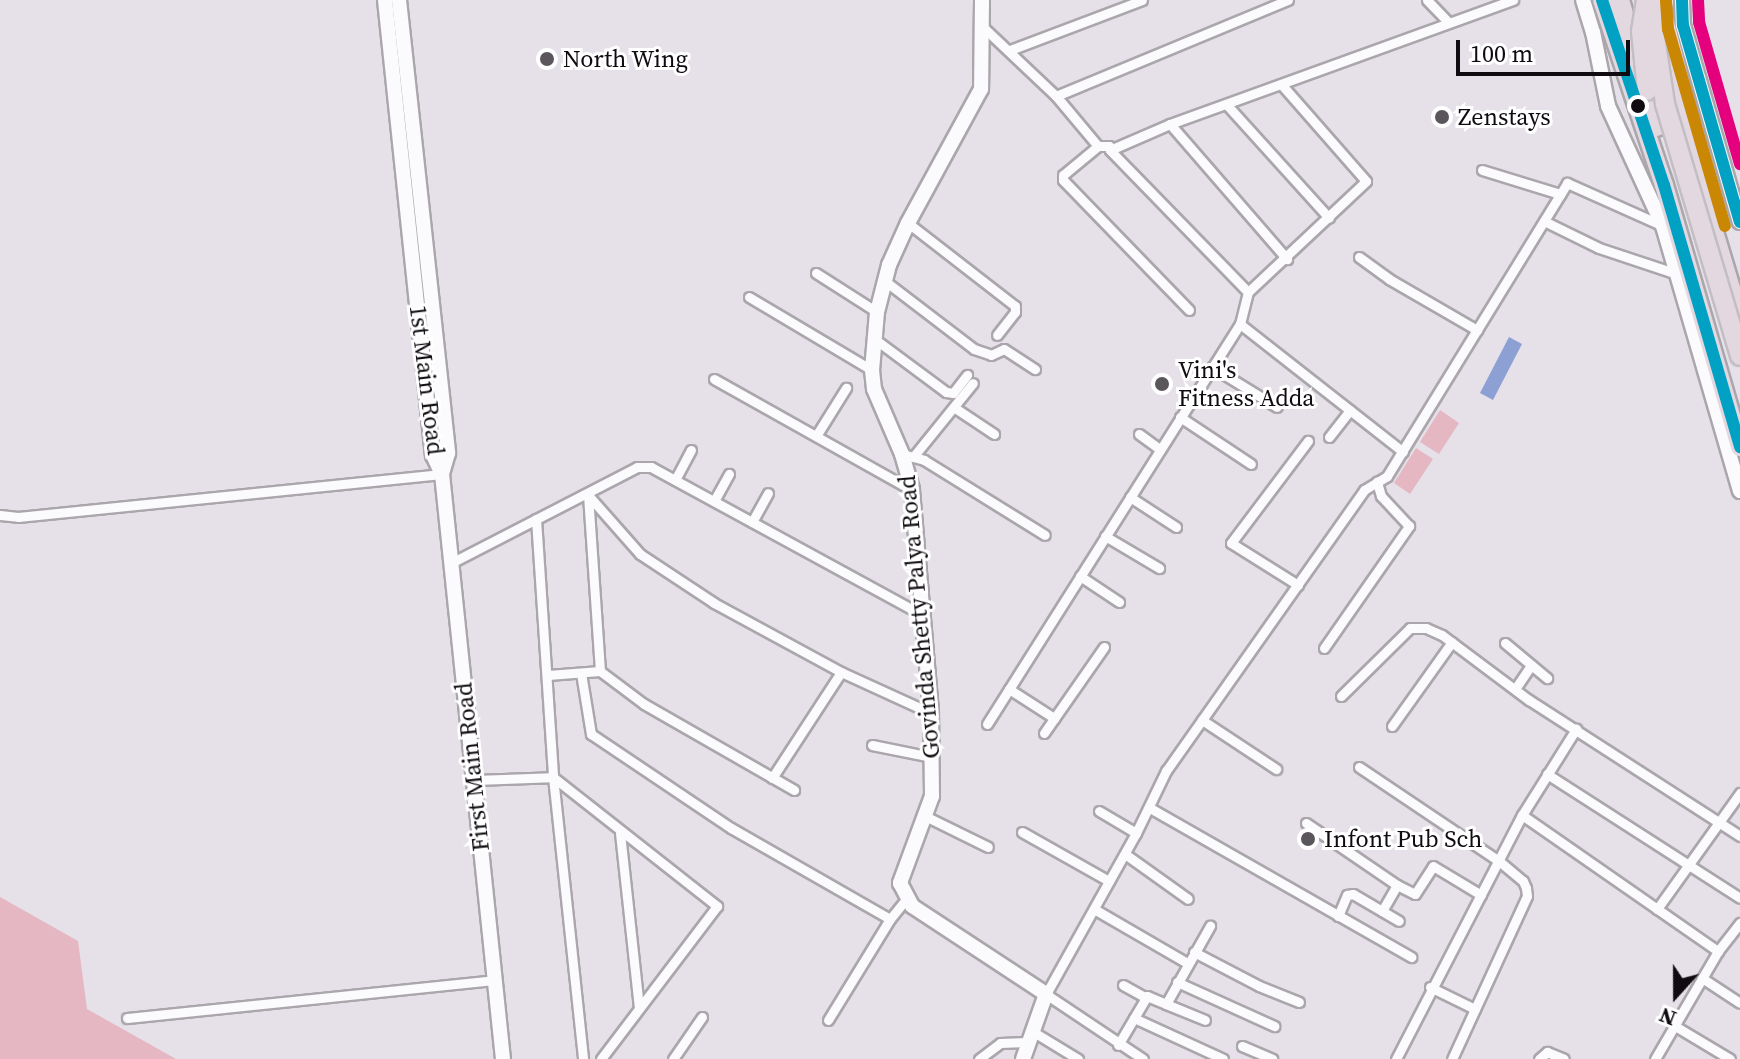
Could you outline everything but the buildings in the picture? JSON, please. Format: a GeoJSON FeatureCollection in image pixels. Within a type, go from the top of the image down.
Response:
{"type":"FeatureCollection","features":[{"type":"Feature","properties":{"kind":"highway"},"geometry":{"type":"LineString","coordinates":[[1602,0],[1664,185],[1740,447]]}},
{"type":"Feature","properties":{"kind":"highway"},"geometry":{"type":"LineString","coordinates":[[1620,0],[1740,406]]}},
{"type":"Feature","properties":{"kind":"highway"},"geometry":{"type":"LineString","coordinates":[[1634,0],[1688,145],[1740,318]]}},
{"type":"Feature","properties":{"kind":"highway"},"geometry":{"type":"LineString","coordinates":[[1646,0],[1641,31],[1647,91]]}},
{"type":"Feature","properties":{"kind":"highway"},"geometry":{"type":"LineString","coordinates":[[1660,0],[1710,194],[1740,292]]}},
{"type":"Feature","properties":{"kind":"highway"},"geometry":{"type":"LineString","coordinates":[[1660,0],[1654,30],[1665,104],[1740,356]]}},
{"type":"Feature","properties":{"kind":"street","name":"1st Main Road"},"geometry":{"type":"LineString","coordinates":[[385,0],[433,455],[442,474]]}},
{"type":"Feature","properties":{"kind":"street","name":"1st Main Road"},"geometry":{"type":"LineString","coordinates":[[399,0],[448,453],[442,474]]}},
{"type":"Feature","properties":{"kind":"street","name":"Govinda Shetty Palya Road"},"geometry":{"type":"LineString","coordinates":[[908,897],[900,883],[932,796],[931,713],[908,455],[874,389],[872,370],[877,312],[885,281],[908,223],[981,89],[982,0]]}},
{"type":"Feature","properties":{"kind":"street"},"geometry":{"type":"LineString","coordinates":[[1105,0],[1110,12]]}},
{"type":"Feature","properties":{"kind":"street"},"geometry":{"type":"LineString","coordinates":[[1010,50],[1142,0]]}},
{"type":"Feature","properties":{"kind":"street"},"geometry":{"type":"LineString","coordinates":[[1056,96],[1288,0]]}},
{"type":"Feature","properties":{"kind":"street"},"geometry":{"type":"LineString","coordinates":[[1427,0],[1448,22]]}},
{"type":"Feature","properties":{"kind":"street"},"geometry":{"type":"LineString","coordinates":[[1110,150],[1170,124],[1513,0]]}},
{"type":"Feature","properties":{"kind":"street"},"geometry":{"type":"LineString","coordinates":[[1583,0],[1608,106],[1663,226],[1740,491]]}},
{"type":"Feature","properties":{"kind":"street"},"geometry":{"type":"LineString","coordinates":[[1682,0],[1683,25],[1740,222]]}},
{"type":"Feature","properties":{"kind":"street"},"geometry":{"type":"LineString","coordinates":[[983,27],[1056,96],[1098,146]]}},
{"type":"Feature","properties":{"kind":"street"},"geometry":{"type":"LineString","coordinates":[[987,724],[1240,324],[1248,292],[1287,259],[1366,181],[1281,84]]}},
{"type":"Feature","properties":{"kind":"street"},"geometry":{"type":"LineString","coordinates":[[1227,105],[1329,218]]}},
{"type":"Feature","properties":{"kind":"street"},"geometry":{"type":"LineString","coordinates":[[1170,124],[1287,259]]}},
{"type":"Feature","properties":{"kind":"street"},"geometry":{"type":"LineString","coordinates":[[1189,310],[1063,180],[1063,175],[1098,146],[1109,146],[1248,292]]}},
{"type":"Feature","properties":{"kind":"street"},"geometry":{"type":"LineString","coordinates":[[1482,170],[1560,194]]}},
{"type":"Feature","properties":{"kind":"street"},"geometry":{"type":"LineString","coordinates":[[1023,1059],[1046,994],[1150,808],[1166,771],[1364,490],[1387,476],[1567,183],[1663,226]]}},
{"type":"Feature","properties":{"kind":"street"},"geometry":{"type":"LineString","coordinates":[[1544,221],[1599,248],[1677,274]]}},
{"type":"Feature","properties":{"kind":"street"},"geometry":{"type":"LineString","coordinates":[[908,223],[1015,306],[1015,312],[997,335]]}},
{"type":"Feature","properties":{"kind":"street"},"geometry":{"type":"LineString","coordinates":[[1359,257],[1389,279],[1477,330]]}},
{"type":"Feature","properties":{"kind":"street"},"geometry":{"type":"LineString","coordinates":[[816,273],[877,312]]}},
{"type":"Feature","properties":{"kind":"street"},"geometry":{"type":"LineString","coordinates":[[885,281],[974,349],[991,355],[1004,349],[1035,369]]}},
{"type":"Feature","properties":{"kind":"street"},"geometry":{"type":"LineString","coordinates":[[749,297],[865,363],[872,370]]}},
{"type":"Feature","properties":{"kind":"street"},"geometry":{"type":"LineString","coordinates":[[1240,324],[1403,452]]}},
{"type":"Feature","properties":{"kind":"street"},"geometry":{"type":"LineString","coordinates":[[876,340],[946,392],[953,393],[970,379],[955,408],[908,455],[924,460],[1045,535]]}},
{"type":"Feature","properties":{"kind":"street"},"geometry":{"type":"LineString","coordinates":[[1212,367],[1277,407]]}},
{"type":"Feature","properties":{"kind":"street"},"geometry":{"type":"LineString","coordinates":[[714,379],[912,490]]}},
{"type":"Feature","properties":{"kind":"street"},"geometry":{"type":"LineString","coordinates":[[816,436],[846,388]]}},
{"type":"Feature","properties":{"kind":"street"},"geometry":{"type":"LineString","coordinates":[[955,408],[994,434]]}},
{"type":"Feature","properties":{"kind":"street"},"geometry":{"type":"LineString","coordinates":[[1329,437],[1350,410]]}},
{"type":"Feature","properties":{"kind":"street"},"geometry":{"type":"LineString","coordinates":[[1180,417],[1251,464]]}},
{"type":"Feature","properties":{"kind":"street"},"geometry":{"type":"LineString","coordinates":[[1139,434],[1160,449]]}},
{"type":"Feature","properties":{"kind":"street"},"geometry":{"type":"LineString","coordinates":[[1298,585],[1231,543],[1308,441]]}},
{"type":"Feature","properties":{"kind":"street"},"geometry":{"type":"LineString","coordinates":[[675,480],[691,450]]}},
{"type":"Feature","properties":{"kind":"street"},"geometry":{"type":"LineString","coordinates":[[451,563],[588,495],[637,467],[651,467],[922,615]]}},
{"type":"Feature","properties":{"kind":"street"},"geometry":{"type":"LineString","coordinates":[[0,515],[29,516],[442,474]]}},
{"type":"Feature","properties":{"kind":"street","name":"First Main Road"},"geometry":{"type":"LineString","coordinates":[[442,474],[503,1059]]}},
{"type":"Feature","properties":{"kind":"street"},"geometry":{"type":"LineString","coordinates":[[714,501],[729,474]]}},
{"type":"Feature","properties":{"kind":"street"},"geometry":{"type":"LineString","coordinates":[[1324,648],[1409,526],[1381,496],[1377,482]]}},
{"type":"Feature","properties":{"kind":"street"},"geometry":{"type":"LineString","coordinates":[[752,522],[768,493]]}},
{"type":"Feature","properties":{"kind":"street"},"geometry":{"type":"LineString","coordinates":[[588,495],[600,671]]}},
{"type":"Feature","properties":{"kind":"street"},"geometry":{"type":"LineString","coordinates":[[588,495],[640,554],[748,623],[841,672],[931,713]]}},
{"type":"Feature","properties":{"kind":"street"},"geometry":{"type":"LineString","coordinates":[[1130,497],[1176,527]]}},
{"type":"Feature","properties":{"kind":"street"},"geometry":{"type":"LineString","coordinates":[[536,519],[553,777],[583,1059]]}},
{"type":"Feature","properties":{"kind":"street"},"geometry":{"type":"LineString","coordinates":[[1105,536],[1159,568]]}},
{"type":"Feature","properties":{"kind":"street"},"geometry":{"type":"LineString","coordinates":[[1080,576],[1119,602]]}},
{"type":"Feature","properties":{"kind":"street"},"geometry":{"type":"LineString","coordinates":[[1341,696],[1410,628],[1426,628],[1452,642],[1515,689],[1740,836]]}},
{"type":"Feature","properties":{"kind":"street"},"geometry":{"type":"LineString","coordinates":[[1392,726],[1452,642]]}},
{"type":"Feature","properties":{"kind":"street"},"geometry":{"type":"LineString","coordinates":[[1505,643],[1547,678]]}},
{"type":"Feature","properties":{"kind":"street"},"geometry":{"type":"LineString","coordinates":[[1044,733],[1104,647]]}},
{"type":"Feature","properties":{"kind":"street"},"geometry":{"type":"LineString","coordinates":[[1515,689],[1531,665]]}},
{"type":"Feature","properties":{"kind":"street"},"geometry":{"type":"LineString","coordinates":[[548,675],[600,671],[644,704],[794,790]]}},
{"type":"Feature","properties":{"kind":"street"},"geometry":{"type":"LineString","coordinates":[[772,778],[841,672]]}},
{"type":"Feature","properties":{"kind":"street"},"geometry":{"type":"LineString","coordinates":[[581,673],[591,734],[731,828],[890,919]]}},
{"type":"Feature","properties":{"kind":"street"},"geometry":{"type":"LineString","coordinates":[[1009,689],[1054,718]]}},
{"type":"Feature","properties":{"kind":"street"},"geometry":{"type":"LineString","coordinates":[[1202,720],[1276,769]]}},
{"type":"Feature","properties":{"kind":"street"},"geometry":{"type":"LineString","coordinates":[[1396,1059],[1430,987],[1522,815],[1576,729]]}},
{"type":"Feature","properties":{"kind":"street"},"geometry":{"type":"LineString","coordinates":[[872,745],[931,757]]}},
{"type":"Feature","properties":{"kind":"street"},"geometry":{"type":"LineString","coordinates":[[1359,767],[1499,861],[1523,881],[1527,896],[1452,1059]]}},
{"type":"Feature","properties":{"kind":"street"},"geometry":{"type":"LineString","coordinates":[[1547,774],[1740,898]]}},
{"type":"Feature","properties":{"kind":"street"},"geometry":{"type":"LineString","coordinates":[[473,780],[553,777],[620,833],[717,906],[601,1059]]}},
{"type":"Feature","properties":{"kind":"street"},"geometry":{"type":"LineString","coordinates":[[1657,909],[1740,793]]}},
{"type":"Feature","properties":{"kind":"street"},"geometry":{"type":"LineString","coordinates":[[1150,808],[1411,957]]}},
{"type":"Feature","properties":{"kind":"street"},"geometry":{"type":"LineString","coordinates":[[1099,811],[1136,833]]}},
{"type":"Feature","properties":{"kind":"street"},"geometry":{"type":"LineString","coordinates":[[1522,815],[1718,951]]}},
{"type":"Feature","properties":{"kind":"street"},"geometry":{"type":"LineString","coordinates":[[925,816],[988,847]]}},
{"type":"Feature","properties":{"kind":"street"},"geometry":{"type":"LineString","coordinates":[[1306,823],[1415,894],[1433,866],[1481,895]]}},
{"type":"Feature","properties":{"kind":"street"},"geometry":{"type":"LineString","coordinates":[[1022,832],[1109,881]]}},
{"type":"Feature","properties":{"kind":"street"},"geometry":{"type":"LineString","coordinates":[[620,833],[639,1008]]}},
{"type":"Feature","properties":{"kind":"street"},"geometry":{"type":"LineString","coordinates":[[1125,854],[1188,899]]}},
{"type":"Feature","properties":{"kind":"street"},"geometry":{"type":"LineString","coordinates":[[1382,911],[1397,885]]}},
{"type":"Feature","properties":{"kind":"street"},"geometry":{"type":"LineString","coordinates":[[1338,916],[1347,895],[1353,894],[1399,921]]}},
{"type":"Feature","properties":{"kind":"street"},"geometry":{"type":"LineString","coordinates":[[828,1020],[890,919],[908,897],[912,906],[1143,1059]]}},
{"type":"Feature","properties":{"kind":"street"},"geometry":{"type":"LineString","coordinates":[[1094,909],[1187,963]]}},
{"type":"Feature","properties":{"kind":"street"},"geometry":{"type":"LineString","coordinates":[[1655,1059],[1718,951],[1740,923]]}},
{"type":"Feature","properties":{"kind":"street"},"geometry":{"type":"LineString","coordinates":[[1166,1004],[1210,926]]}},
{"type":"Feature","properties":{"kind":"street"},"geometry":{"type":"LineString","coordinates":[[1194,952],[1259,986],[1299,1002]]}},
{"type":"Feature","properties":{"kind":"street"},"geometry":{"type":"LineString","coordinates":[[1702,978],[1740,1003]]}},
{"type":"Feature","properties":{"kind":"street"},"geometry":{"type":"LineString","coordinates":[[127,1018],[494,980]]}},
{"type":"Feature","properties":{"kind":"street"},"geometry":{"type":"LineString","coordinates":[[1177,982],[1274,1026]]}},
{"type":"Feature","properties":{"kind":"street"},"geometry":{"type":"LineString","coordinates":[[1123,985],[1146,998],[1205,1020]]}},
{"type":"Feature","properties":{"kind":"street"},"geometry":{"type":"LineString","coordinates":[[1430,987],[1475,1009]]}},
{"type":"Feature","properties":{"kind":"street"},"geometry":{"type":"LineString","coordinates":[[1118,1045],[1146,998]]}},
{"type":"Feature","properties":{"kind":"street"},"geometry":{"type":"LineString","coordinates":[[673,1059],[702,1017]]}},
{"type":"Feature","properties":{"kind":"street"},"geometry":{"type":"LineString","coordinates":[[1134,1018],[1223,1059]]}},
{"type":"Feature","properties":{"kind":"street"},"geometry":{"type":"LineString","coordinates":[[1675,1026],[1730,1059]]}},
{"type":"Feature","properties":{"kind":"street"},"geometry":{"type":"LineString","coordinates":[[979,1059],[1000,1043],[1029,1036],[1078,1059]]}},
{"type":"Feature","properties":{"kind":"street"},"geometry":{"type":"LineString","coordinates":[[1242,1046],[1272,1059]]}},
{"type":"Feature","properties":{"kind":"street"},"geometry":{"type":"LineString","coordinates":[[1539,1059],[1547,1052],[1564,1059]]}},
{"type":"Feature","properties":{"kind":"shaded area"},"geometry":{"type":"Polygon","coordinates":[[[1440,410],[1459,423],[1439,454],[1420,442],[1440,410]]]}},
{"type":"Feature","properties":{"kind":"shaded area"},"geometry":{"type":"Polygon","coordinates":[[[1416,448],[1433,459],[1410,494],[1394,483],[1416,448]]]}},
{"type":"Feature","properties":{"kind":"shaded area"},"geometry":{"type":"Polygon","coordinates":[[[0,897],[78,941],[87,1009],[176,1059],[0,1059],[0,897]]]}},
{"type":"Feature","properties":{"kind":"water"},"geometry":{"type":"Polygon","coordinates":[[[1509,337],[1522,344],[1493,400],[1480,393],[1509,337]]]}},
{"type":"Feature","properties":{"kind":"transit line"},"geometry":{"type":"LineString","coordinates":[[1602,0],[1664,185],[1740,447]]}},
{"type":"Feature","properties":{"kind":"transit line"},"geometry":{"type":"LineString","coordinates":[[1682,0],[1683,25],[1740,222]]}},
{"type":"Feature","properties":{"kind":"transit line"},"geometry":{"type":"LineString","coordinates":[[1698,0],[1699,22],[1740,164]]}},
{"type":"Feature","properties":{"kind":"transit line"},"geometry":{"type":"LineString","coordinates":[[1666,1],[1668,29],[1725,226]]}},
{"type":"Feature","properties":{"kind":"place","name":"North Wing"},"geometry":{"type":"Point","coordinates":[547,59]}},
{"type":"Feature","properties":{"kind":"place","name":"Zenstays"},"geometry":{"type":"Point","coordinates":[1442,117]}},
{"type":"Feature","properties":{"kind":"place","name":"Vini's Fitness Adda"},"geometry":{"type":"Point","coordinates":[1162,384]}},
{"type":"Feature","properties":{"kind":"place","name":"Infont Pub Sch"},"geometry":{"type":"Point","coordinates":[1308,839]}}]}
